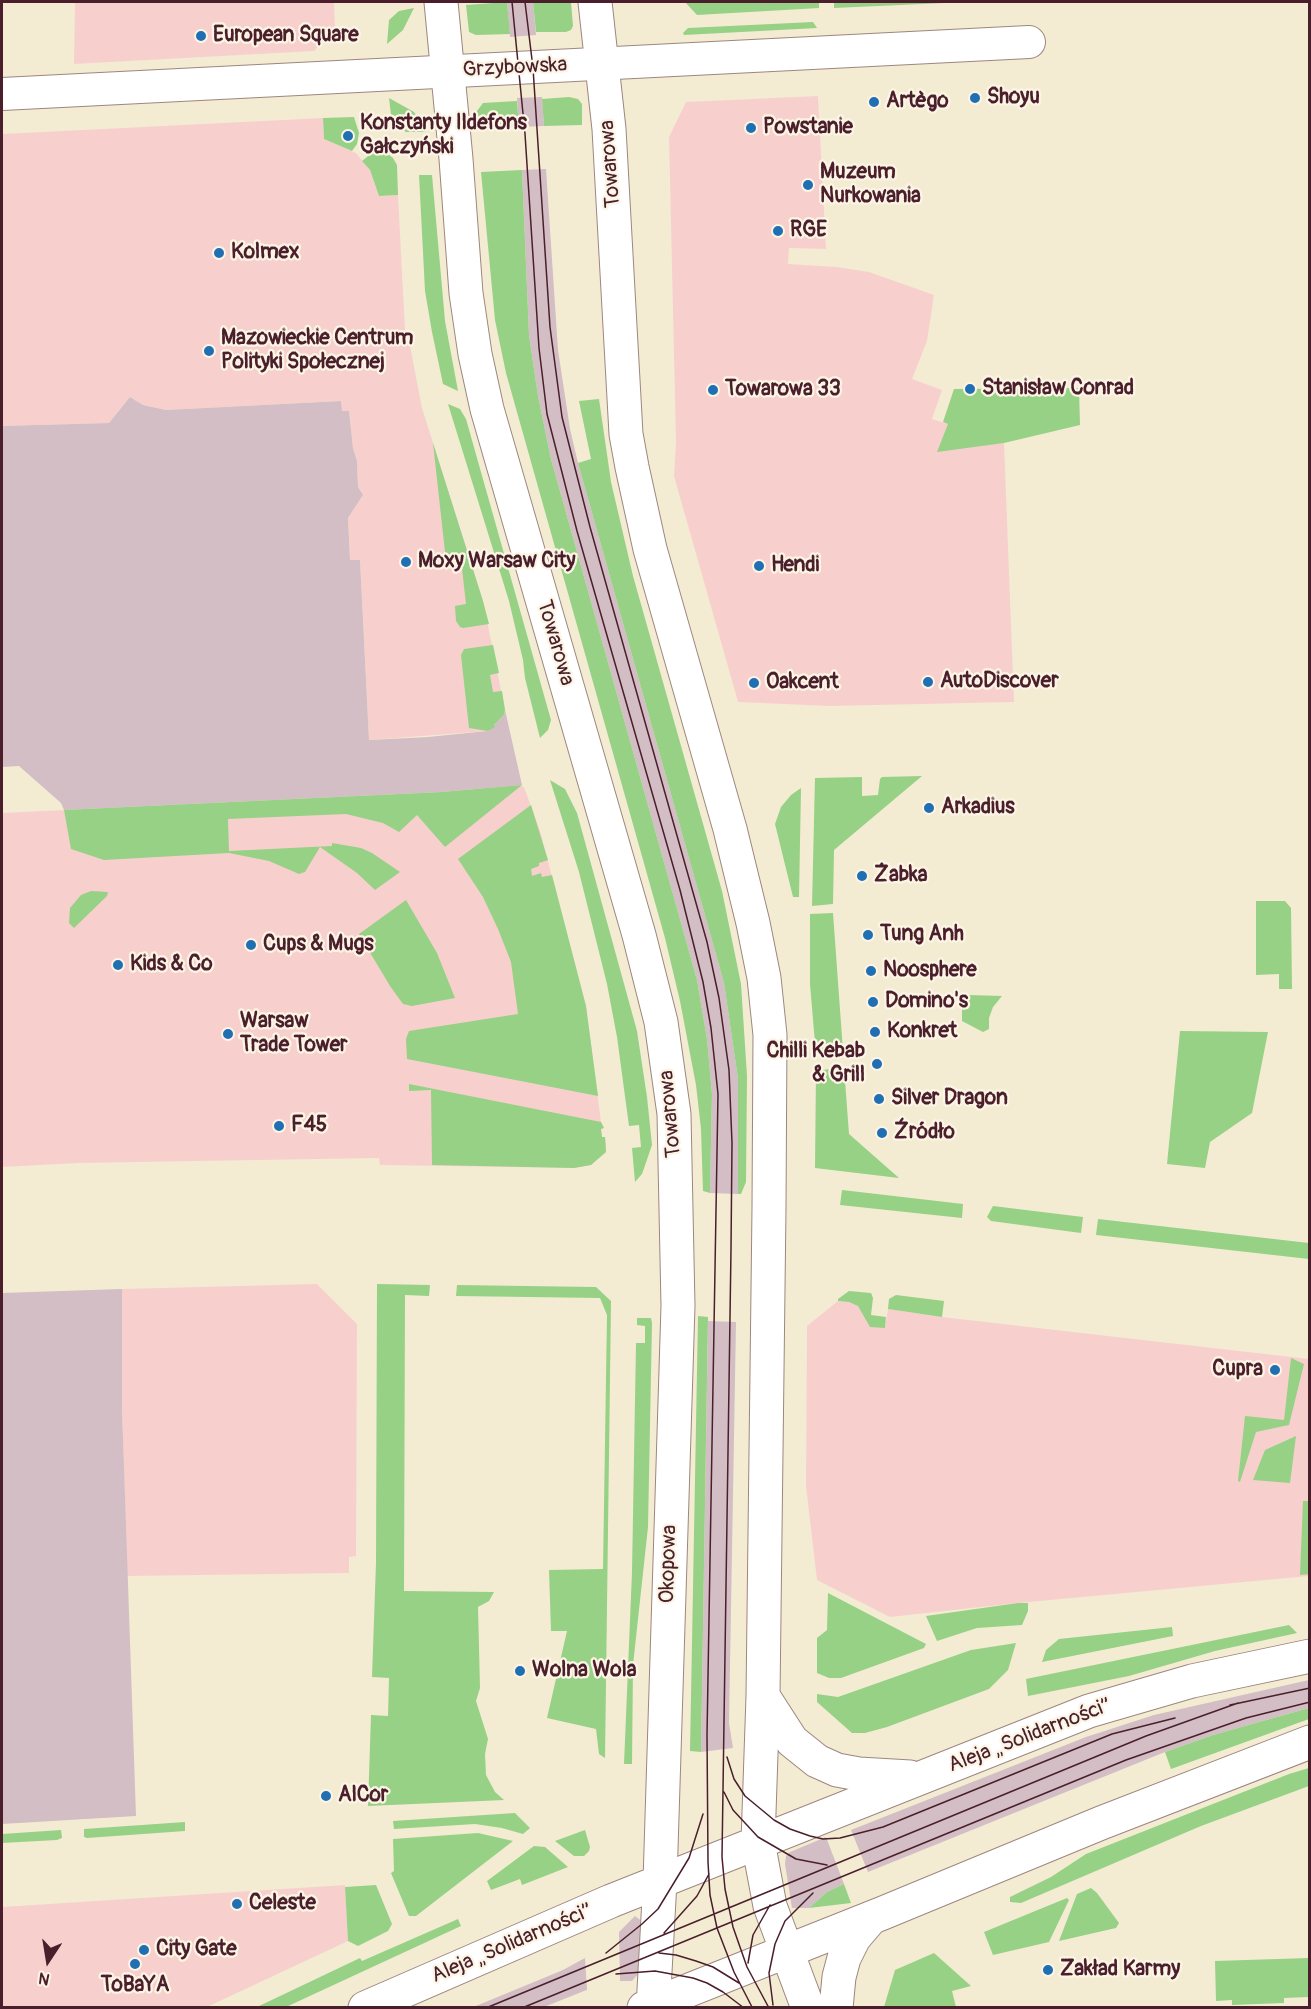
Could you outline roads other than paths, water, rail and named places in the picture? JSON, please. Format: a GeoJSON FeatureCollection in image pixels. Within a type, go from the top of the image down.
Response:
{"type":"FeatureCollection","features":[{"type":"Feature","properties":{"kind":"main road","name":"Towarowa"},"geometry":{"type":"LineString","coordinates":[[441,2],[466,293],[475,354],[487,409],[639,935],[661,1022],[674,1114],[677,1246]]}},
{"type":"Feature","properties":{"kind":"main road","name":"Towarowa"},"geometry":{"type":"LineString","coordinates":[[595,2],[603,64],[612,177],[626,434],[638,501],[650,549],[730,829],[753,923],[762,967],[770,1035],[762,1696]]}},
{"type":"Feature","properties":{"kind":"main road","name":"Okopowa"},"geometry":{"type":"LineString","coordinates":[[650,2006],[660,1881],[678,1306],[677,1246]]}},
{"type":"Feature","properties":{"kind":"main road","name":"Aleja „Solidarności”"},"geometry":{"type":"LineString","coordinates":[[365,2007],[660,1881],[1089,1711],[1192,1681],[1310,1656]]}},
{"type":"Feature","properties":{"kind":"main road"},"geometry":{"type":"LineString","coordinates":[[762,1696],[792,1741],[817,1761],[837,1770],[859,1774],[919,1778]]}},
{"type":"Feature","properties":{"kind":"main road"},"geometry":{"type":"LineString","coordinates":[[762,1696],[758,1842],[766,1893],[808,2007]]}},
{"type":"Feature","properties":{"kind":"main road"},"geometry":{"type":"LineString","coordinates":[[650,2006],[1101,1823],[1310,1742]]}},
{"type":"Feature","properties":{"kind":"main road"},"geometry":{"type":"LineString","coordinates":[[837,2007],[839,1977],[844,1958],[854,1938],[870,1918]]}},
{"type":"Feature","properties":{"kind":"street","name":"Grzybowska"},"geometry":{"type":"LineString","coordinates":[[2,94],[1029,42]]}},
{"type":"Feature","properties":{"kind":"tram line"},"geometry":{"type":"LineString","coordinates":[[512,2],[525,134],[539,348],[547,414],[577,531],[680,890],[703,982],[711,1028],[718,1094],[707,1735],[708,1862],[710,1895],[717,1928],[734,1972],[752,2007]]}},
{"type":"Feature","properties":{"kind":"tram line"},"geometry":{"type":"LineString","coordinates":[[525,2],[533,68],[550,327],[562,417],[590,527],[707,942],[719,998],[729,1070],[732,1143],[722,1857],[725,1889],[733,1927],[747,1967],[769,2008]]}},
{"type":"Feature","properties":{"kind":"tram line"},"geometry":{"type":"LineString","coordinates":[[1230,1705],[1310,1688]]}},
{"type":"Feature","properties":{"kind":"tram line"},"geometry":{"type":"LineString","coordinates":[[522,2008],[1126,1760],[1246,1718],[1310,1702]]}},
{"type":"Feature","properties":{"kind":"tram line"},"geometry":{"type":"LineString","coordinates":[[486,2008],[1146,1736],[1238,1703]]}},
{"type":"Feature","properties":{"kind":"tram line"},"geometry":{"type":"LineString","coordinates":[[727,1757],[734,1779],[745,1796],[774,1820],[810,1836],[823,1839],[840,1838],[883,1827],[1112,1734],[1175,1718]]}},
{"type":"Feature","properties":{"kind":"tram line"},"geometry":{"type":"LineString","coordinates":[[724,1792],[733,1810],[758,1837],[796,1859],[827,1865]]}},
{"type":"Feature","properties":{"kind":"tram line"},"geometry":{"type":"LineString","coordinates":[[606,1953],[658,1909],[689,1858],[703,1814]]}},
{"type":"Feature","properties":{"kind":"tram line"},"geometry":{"type":"LineString","coordinates":[[664,1933],[697,1896],[709,1874]]}},
{"type":"Feature","properties":{"kind":"tram line"},"geometry":{"type":"LineString","coordinates":[[773,2005],[769,1973],[775,1944],[785,1921],[813,1893]]}},
{"type":"Feature","properties":{"kind":"tram line"},"geometry":{"type":"LineString","coordinates":[[748,1963],[753,1935],[770,1905]]}},
{"type":"Feature","properties":{"kind":"tram line"},"geometry":{"type":"LineString","coordinates":[[659,1953],[676,1955],[713,1967],[739,1983]]}},
{"type":"Feature","properties":{"kind":"tram line"},"geometry":{"type":"LineString","coordinates":[[616,1974],[655,1971],[693,1978],[723,1992],[744,2008]]}},
{"type":"Feature","properties":{"kind":"place","name":"European Square"},"geometry":{"type":"Point","coordinates":[201,36]}},
{"type":"Feature","properties":{"kind":"place","name":"Shoyu"},"geometry":{"type":"Point","coordinates":[975,98]}},
{"type":"Feature","properties":{"kind":"place","name":"Artègo"},"geometry":{"type":"Point","coordinates":[874,102]}},
{"type":"Feature","properties":{"kind":"place","name":"Powstanie"},"geometry":{"type":"Point","coordinates":[751,128]}},
{"type":"Feature","properties":{"kind":"place","name":"Konstanty Ildefons Gałczyński"},"geometry":{"type":"Point","coordinates":[348,136]}},
{"type":"Feature","properties":{"kind":"place","name":"Muzeum Nurkowania"},"geometry":{"type":"Point","coordinates":[808,185]}},
{"type":"Feature","properties":{"kind":"place","name":"RGE"},"geometry":{"type":"Point","coordinates":[778,231]}},
{"type":"Feature","properties":{"kind":"place","name":"Kolmex"},"geometry":{"type":"Point","coordinates":[219,253]}},
{"type":"Feature","properties":{"kind":"place","name":"Mazowieckie Centrum Polityki Społecznej"},"geometry":{"type":"Point","coordinates":[209,351]}},
{"type":"Feature","properties":{"kind":"place","name":"Stanisław Conrad"},"geometry":{"type":"Point","coordinates":[970,389]}},
{"type":"Feature","properties":{"kind":"place","name":"Towarowa 33"},"geometry":{"type":"Point","coordinates":[713,390]}},
{"type":"Feature","properties":{"kind":"place","name":"Moxy Warsaw City"},"geometry":{"type":"Point","coordinates":[406,562]}},
{"type":"Feature","properties":{"kind":"place","name":"Hendi"},"geometry":{"type":"Point","coordinates":[759,566]}},
{"type":"Feature","properties":{"kind":"place","name":"AutoDiscover"},"geometry":{"type":"Point","coordinates":[928,682]}},
{"type":"Feature","properties":{"kind":"place","name":"Oakcent"},"geometry":{"type":"Point","coordinates":[754,683]}},
{"type":"Feature","properties":{"kind":"place","name":"Arkadius"},"geometry":{"type":"Point","coordinates":[929,808]}},
{"type":"Feature","properties":{"kind":"place","name":"Żabka"},"geometry":{"type":"Point","coordinates":[862,876]}},
{"type":"Feature","properties":{"kind":"place","name":"Tung Anh"},"geometry":{"type":"Point","coordinates":[868,935]}},
{"type":"Feature","properties":{"kind":"place","name":"Cups & Mugs"},"geometry":{"type":"Point","coordinates":[251,945]}},
{"type":"Feature","properties":{"kind":"place","name":"Kids & Co"},"geometry":{"type":"Point","coordinates":[118,965]}},
{"type":"Feature","properties":{"kind":"place","name":"Noosphere"},"geometry":{"type":"Point","coordinates":[871,971]}},
{"type":"Feature","properties":{"kind":"place","name":"Domino's"},"geometry":{"type":"Point","coordinates":[873,1002]}},
{"type":"Feature","properties":{"kind":"place","name":"Konkret"},"geometry":{"type":"Point","coordinates":[875,1032]}},
{"type":"Feature","properties":{"kind":"place","name":"Warsaw Trade Tower"},"geometry":{"type":"Point","coordinates":[228,1034]}},
{"type":"Feature","properties":{"kind":"place","name":"Chilli Kebab & Grill"},"geometry":{"type":"Point","coordinates":[877,1064]}},
{"type":"Feature","properties":{"kind":"place","name":"Silver Dragon"},"geometry":{"type":"Point","coordinates":[879,1099]}},
{"type":"Feature","properties":{"kind":"place","name":"F45"},"geometry":{"type":"Point","coordinates":[279,1126]}},
{"type":"Feature","properties":{"kind":"place","name":"Źródło"},"geometry":{"type":"Point","coordinates":[882,1133]}},
{"type":"Feature","properties":{"kind":"place","name":"Cupra"},"geometry":{"type":"Point","coordinates":[1275,1370]}},
{"type":"Feature","properties":{"kind":"place","name":"Wolna Wola"},"geometry":{"type":"Point","coordinates":[520,1671]}},
{"type":"Feature","properties":{"kind":"place","name":"AlCor"},"geometry":{"type":"Point","coordinates":[326,1796]}},
{"type":"Feature","properties":{"kind":"place","name":"Celeste"},"geometry":{"type":"Point","coordinates":[237,1904]}},
{"type":"Feature","properties":{"kind":"place","name":"City Gate"},"geometry":{"type":"Point","coordinates":[144,1950]}},
{"type":"Feature","properties":{"kind":"place","name":"ToBaYA"},"geometry":{"type":"Point","coordinates":[135,1964]}},
{"type":"Feature","properties":{"kind":"place","name":"Zakład Karmy"},"geometry":{"type":"Point","coordinates":[1048,1970]}}]}
